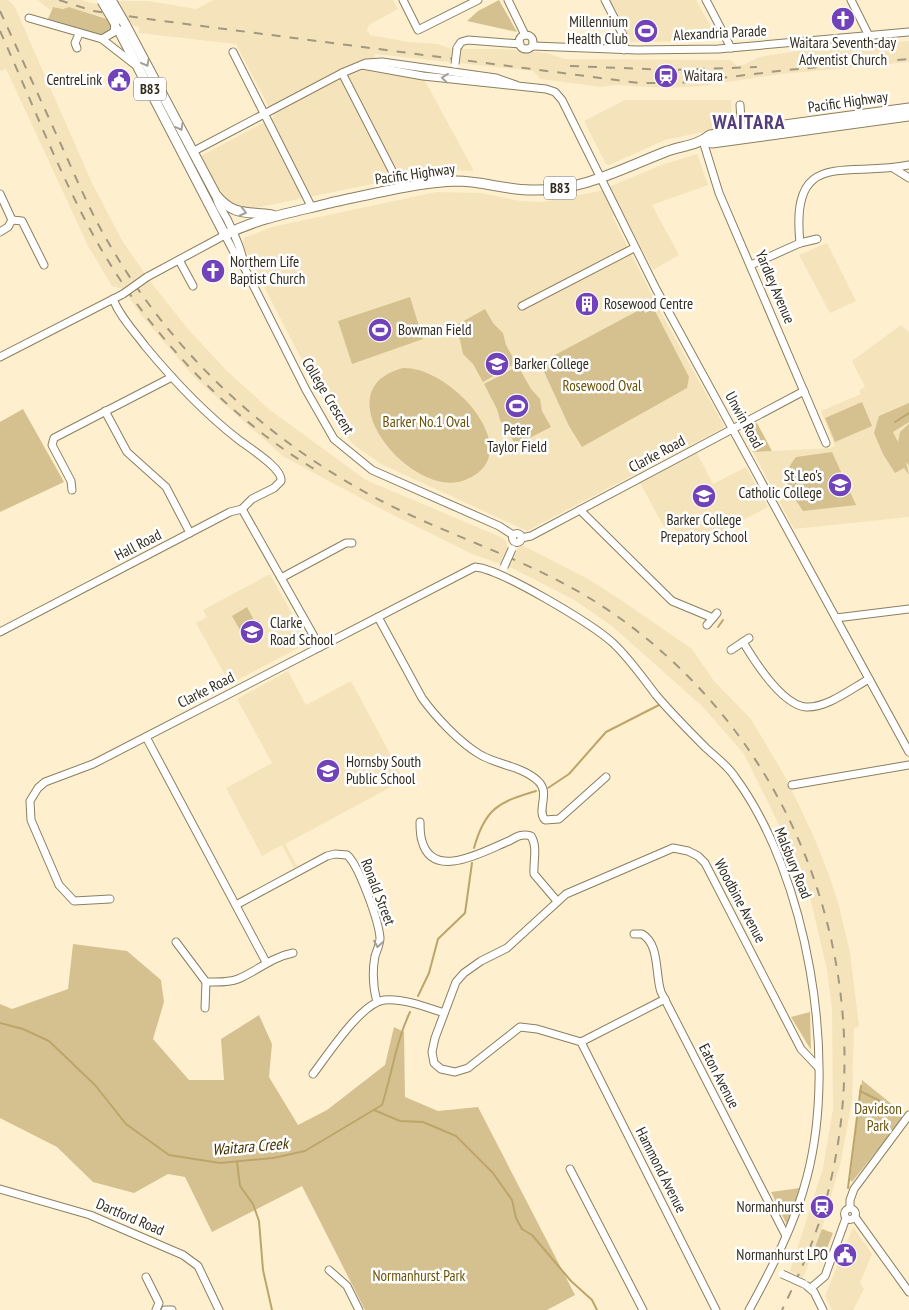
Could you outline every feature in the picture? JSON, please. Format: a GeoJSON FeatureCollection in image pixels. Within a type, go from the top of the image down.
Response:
{"type":"FeatureCollection","features":[{"type":"Feature","properties":{"kind":"main road","name":"Pacific Highway"},"geometry":{"type":"LineString","coordinates":[[106,0],[115,23],[229,234],[275,216],[401,188],[468,182],[517,189],[541,190],[601,179],[667,151],[703,141],[710,135],[742,134],[909,116]]}},
{"type":"Feature","properties":{"kind":"main road","name":"Pacific Highway"},"geometry":{"type":"LineString","coordinates":[[106,0],[125,24],[221,202],[236,211],[275,216]]}},
{"type":"Feature","properties":{"kind":"main road","name":"Pacific Highway"},"geometry":{"type":"LineString","coordinates":[[742,134],[909,108]]}},
{"type":"Feature","properties":{"kind":"street"},"geometry":{"type":"LineString","coordinates":[[403,0],[418,30],[478,0]]}},
{"type":"Feature","properties":{"kind":"street"},"geometry":{"type":"LineString","coordinates":[[455,68],[458,48],[461,42],[468,40],[520,44],[527,49],[533,46],[532,37],[525,35],[508,0]]}},
{"type":"Feature","properties":{"kind":"street"},"geometry":{"type":"LineString","coordinates":[[605,0],[625,39],[624,50]]}},
{"type":"Feature","properties":{"kind":"street"},"geometry":{"type":"LineString","coordinates":[[706,0],[731,48]]}},
{"type":"Feature","properties":{"kind":"street"},"geometry":{"type":"LineString","coordinates":[[851,0],[869,36]]}},
{"type":"Feature","properties":{"kind":"street"},"geometry":{"type":"LineString","coordinates":[[29,18],[79,34],[102,39],[126,56],[143,76]]}},
{"type":"Feature","properties":{"kind":"street"},"geometry":{"type":"LineString","coordinates":[[102,39],[114,32],[115,23]]}},
{"type":"Feature","properties":{"kind":"street","name":"Alexandria Parade"},"geometry":{"type":"LineString","coordinates":[[533,46],[624,50],[731,48],[909,32]]}},
{"type":"Feature","properties":{"kind":"street"},"geometry":{"type":"LineString","coordinates":[[77,48],[75,43],[79,34]]}},
{"type":"Feature","properties":{"kind":"street"},"geometry":{"type":"LineString","coordinates":[[520,44],[520,40],[525,35]]}},
{"type":"Feature","properties":{"kind":"street"},"geometry":{"type":"LineString","coordinates":[[233,52],[312,208]]}},
{"type":"Feature","properties":{"kind":"street"},"geometry":{"type":"LineString","coordinates":[[194,152],[342,73],[359,66],[382,62],[455,68],[516,85]]}},
{"type":"Feature","properties":{"kind":"street"},"geometry":{"type":"LineString","coordinates":[[359,66],[423,76],[506,86],[516,85]]}},
{"type":"Feature","properties":{"kind":"street"},"geometry":{"type":"LineString","coordinates":[[342,73],[401,188]]}},
{"type":"Feature","properties":{"kind":"street","name":"Unwin Road"},"geometry":{"type":"LineString","coordinates":[[516,85],[552,90],[560,98],[597,167],[634,248],[909,752]]}},
{"type":"Feature","properties":{"kind":"street"},"geometry":{"type":"LineString","coordinates":[[740,105],[742,134]]}},
{"type":"Feature","properties":{"kind":"street","name":"Yardley Avenue"},"geometry":{"type":"LineString","coordinates":[[703,141],[719,193],[826,443]]}},
{"type":"Feature","properties":{"kind":"street"},"geometry":{"type":"LineString","coordinates":[[800,243],[798,217],[803,191],[814,178],[823,174],[850,169],[892,168],[909,165]]}},
{"type":"Feature","properties":{"kind":"street"},"geometry":{"type":"LineString","coordinates":[[908,178],[904,171],[909,165]]}},
{"type":"Feature","properties":{"kind":"street"},"geometry":{"type":"LineString","coordinates":[[892,168],[908,178]]}},
{"type":"Feature","properties":{"kind":"street"},"geometry":{"type":"LineString","coordinates":[[0,194],[12,220]]}},
{"type":"Feature","properties":{"kind":"street","name":"Pacific Highway"},"geometry":{"type":"LineString","coordinates":[[216,195],[216,203],[229,234]]}},
{"type":"Feature","properties":{"kind":"street"},"geometry":{"type":"LineString","coordinates":[[0,232],[8,227],[12,220]]}},
{"type":"Feature","properties":{"kind":"street"},"geometry":{"type":"LineString","coordinates":[[12,220],[22,221],[44,265]]}},
{"type":"Feature","properties":{"kind":"street"},"geometry":{"type":"LineString","coordinates":[[0,357],[123,294],[147,277],[229,234]]}},
{"type":"Feature","properties":{"kind":"street","name":"College Crescent"},"geometry":{"type":"LineString","coordinates":[[229,234],[238,262],[244,267],[306,390],[334,439],[372,470],[499,526],[515,541]]}},
{"type":"Feature","properties":{"kind":"street"},"geometry":{"type":"LineString","coordinates":[[751,266],[800,243],[817,239]]}},
{"type":"Feature","properties":{"kind":"street"},"geometry":{"type":"LineString","coordinates":[[522,306],[634,248]]}},
{"type":"Feature","properties":{"kind":"street"},"geometry":{"type":"LineString","coordinates":[[179,260],[193,286]]}},
{"type":"Feature","properties":{"kind":"street"},"geometry":{"type":"LineString","coordinates":[[72,490],[71,481],[52,445],[54,438],[172,377],[138,336],[113,299]]}},
{"type":"Feature","properties":{"kind":"street","name":"Hall Road"},"geometry":{"type":"LineString","coordinates":[[0,632],[230,512],[242,509],[252,500],[279,485],[282,477],[272,465],[204,411],[172,377]]}},
{"type":"Feature","properties":{"kind":"street","name":"Clarke Road"},"geometry":{"type":"LineString","coordinates":[[515,541],[531,536],[804,391]]}},
{"type":"Feature","properties":{"kind":"street"},"geometry":{"type":"LineString","coordinates":[[105,412],[127,452],[166,487],[190,533]]}},
{"type":"Feature","properties":{"kind":"street"},"geometry":{"type":"LineString","coordinates":[[242,509],[320,647]]}},
{"type":"Feature","properties":{"kind":"street"},"geometry":{"type":"LineString","coordinates":[[580,510],[672,601],[715,615],[707,625]]}},
{"type":"Feature","properties":{"kind":"street"},"geometry":{"type":"LineString","coordinates":[[503,570],[515,541]]}},
{"type":"Feature","properties":{"kind":"street"},"geometry":{"type":"LineString","coordinates":[[281,578],[346,543],[352,543]]}},
{"type":"Feature","properties":{"kind":"street","name":"Clarke Road"},"geometry":{"type":"LineString","coordinates":[[110,899],[74,900],[63,892],[32,820],[30,802],[38,788],[45,782],[93,764],[471,568],[480,567],[503,570]]}},
{"type":"Feature","properties":{"kind":"street","name":"Malsbury Road"},"geometry":{"type":"LineString","coordinates":[[503,570],[593,627],[614,644],[672,713],[735,775],[769,838],[798,912],[815,999],[820,1104],[810,1167],[786,1236],[749,1310]]}},
{"type":"Feature","properties":{"kind":"street"},"geometry":{"type":"LineString","coordinates":[[836,618],[909,610]]}},
{"type":"Feature","properties":{"kind":"street"},"geometry":{"type":"LineString","coordinates":[[378,617],[422,698],[431,710],[478,754],[530,775],[541,784],[545,801],[542,811],[546,820],[560,819],[606,777]]}},
{"type":"Feature","properties":{"kind":"street"},"geometry":{"type":"LineString","coordinates":[[731,650],[746,640],[754,660],[779,690],[795,704],[807,707],[830,701],[869,679]]}},
{"type":"Feature","properties":{"kind":"street"},"geometry":{"type":"LineString","coordinates":[[146,737],[266,962]]}},
{"type":"Feature","properties":{"kind":"street"},"geometry":{"type":"LineString","coordinates":[[792,785],[909,766]]}},
{"type":"Feature","properties":{"kind":"street"},"geometry":{"type":"LineString","coordinates":[[420,822],[422,841],[428,851],[436,858],[446,862],[463,860],[518,836],[531,836],[535,850],[534,874],[557,901]]}},
{"type":"Feature","properties":{"kind":"street","name":"Woodbine Avenue"},"geometry":{"type":"LineString","coordinates":[[581,1042],[520,1026],[468,1068],[455,1072],[441,1069],[434,1063],[432,1052],[456,982],[464,973],[507,948],[566,894],[673,848],[681,848],[698,856],[705,863],[800,1049],[819,1067]]}},
{"type":"Feature","properties":{"kind":"street","name":"Ronald Street"},"geometry":{"type":"LineString","coordinates":[[236,905],[310,865],[335,854],[347,855],[356,865],[380,937],[373,969],[373,987],[377,1002]]}},
{"type":"Feature","properties":{"kind":"street","name":"Eaton Avenue"},"geometry":{"type":"LineString","coordinates":[[634,934],[642,934],[649,940],[655,958],[657,980],[665,1000],[786,1236]]}},
{"type":"Feature","properties":{"kind":"street"},"geometry":{"type":"LineString","coordinates":[[176,942],[206,982],[205,1008]]}},
{"type":"Feature","properties":{"kind":"street"},"geometry":{"type":"LineString","coordinates":[[206,982],[228,982],[238,979],[266,962],[293,953]]}},
{"type":"Feature","properties":{"kind":"street"},"geometry":{"type":"LineString","coordinates":[[313,1074],[364,1010],[377,1002],[386,1000],[444,1013]]}},
{"type":"Feature","properties":{"kind":"street"},"geometry":{"type":"LineString","coordinates":[[581,1042],[665,1000]]}},
{"type":"Feature","properties":{"kind":"street","name":"Hammond Avenue"},"geometry":{"type":"LineString","coordinates":[[581,1042],[716,1310]]}},
{"type":"Feature","properties":{"kind":"street"},"geometry":{"type":"LineString","coordinates":[[850,1208],[850,1200],[854,1189],[909,1115]]}},
{"type":"Feature","properties":{"kind":"street"},"geometry":{"type":"LineString","coordinates":[[570,1169],[643,1310]]}},
{"type":"Feature","properties":{"kind":"street","name":"Dartford Road"},"geometry":{"type":"LineString","coordinates":[[0,1189],[90,1215],[183,1255],[198,1266],[219,1310]]}},
{"type":"Feature","properties":{"kind":"street"},"geometry":{"type":"LineString","coordinates":[[850,1208],[856,1212],[855,1217],[909,1292]]}},
{"type":"Feature","properties":{"kind":"street"},"geometry":{"type":"LineString","coordinates":[[808,1286],[825,1276],[846,1218],[845,1212],[850,1208]]}},
{"type":"Feature","properties":{"kind":"street"},"geometry":{"type":"LineString","coordinates":[[846,1218],[852,1220],[855,1217]]}},
{"type":"Feature","properties":{"kind":"street"},"geometry":{"type":"LineString","coordinates":[[771,1269],[808,1286],[821,1309]]}},
{"type":"Feature","properties":{"kind":"street"},"geometry":{"type":"LineString","coordinates":[[329,1270],[347,1286],[359,1310]]}},
{"type":"Feature","properties":{"kind":"street"},"geometry":{"type":"LineString","coordinates":[[146,1277],[159,1303],[156,1310]]}},
{"type":"Feature","properties":{"kind":"street"},"geometry":{"type":"LineString","coordinates":[[165,1310],[172,1310]]}},
{"type":"Feature","properties":{"kind":"shaded area"},"geometry":{"type":"Polygon","coordinates":[[[0,0],[8,0],[14,5],[92,183],[123,242],[153,285],[188,329],[227,371],[270,410],[366,480],[503,538],[507,546],[514,552],[522,545],[590,580],[624,602],[692,649],[714,681],[751,719],[786,778],[814,837],[829,875],[850,952],[859,1026],[854,1028],[852,1101],[841,1161],[822,1229],[803,1278],[790,1271],[823,1168],[833,1109],[832,1010],[827,970],[806,880],[744,754],[703,707],[612,626],[574,600],[514,569],[472,554],[385,511],[284,457],[195,378],[141,315],[123,289],[112,286],[88,246],[6,69],[0,71],[0,0]]]}},
{"type":"Feature","properties":{"kind":"shaded area"},"geometry":{"type":"Polygon","coordinates":[[[38,0],[82,0],[94,4],[119,1],[148,1],[196,9],[214,0],[393,0],[398,9],[369,25],[367,30],[370,35],[409,42],[438,44],[451,49],[502,49],[546,53],[565,59],[731,60],[737,66],[759,57],[815,48],[909,41],[909,62],[781,74],[702,86],[668,88],[614,85],[602,87],[540,79],[533,71],[375,54],[371,72],[424,79],[474,171],[449,170],[421,174],[250,209],[241,207],[227,199],[217,187],[201,156],[274,117],[236,44],[139,33],[139,27],[69,7],[63,9],[53,7],[50,10],[38,0]]]}},
{"type":"Feature","properties":{"kind":"shaded area"},"geometry":{"type":"Polygon","coordinates":[[[606,0],[696,0],[718,39],[716,41],[627,42],[606,0]]]}},
{"type":"Feature","properties":{"kind":"shaded area"},"geometry":{"type":"Polygon","coordinates":[[[625,100],[731,100],[732,126],[665,140],[609,165],[606,164],[584,121],[625,100]]]}},
{"type":"Feature","properties":{"kind":"shaded area","name":"Barker College"},"geometry":{"type":"Polygon","coordinates":[[[697,154],[708,185],[652,205],[679,255],[653,270],[622,211],[612,216],[660,311],[724,426],[527,531],[381,464],[354,445],[343,433],[322,399],[242,244],[244,238],[272,227],[436,192],[480,193],[521,201],[543,202],[599,191],[664,164],[697,154]]]}},
{"type":"Feature","properties":{"kind":"shaded area"},"geometry":{"type":"Polygon","coordinates":[[[827,243],[856,301],[830,313],[799,255],[827,243]]]}},
{"type":"Feature","properties":{"kind":"shaded area","name":"St Leo's Catholic College"},"geometry":{"type":"Polygon","coordinates":[[[901,325],[909,332],[909,517],[794,529],[753,452],[831,448],[835,446],[821,411],[861,394],[859,390],[865,387],[852,361],[901,325]]]}},
{"type":"Feature","properties":{"kind":"shaded area","name":"Barker College Prepatory School"},"geometry":{"type":"Polygon","coordinates":[[[697,453],[713,484],[746,467],[768,507],[716,534],[713,529],[688,544],[669,524],[664,527],[640,483],[697,453]]]}},
{"type":"Feature","properties":{"kind":"shaded area","name":"Clarke Road School"},"geometry":{"type":"Polygon","coordinates":[[[270,574],[307,641],[306,644],[230,684],[196,623],[207,617],[203,610],[270,574]]]}},
{"type":"Feature","properties":{"kind":"shaded area","name":"Hornsby South Public School"},"geometry":{"type":"Polygon","coordinates":[[[288,671],[306,705],[351,681],[404,780],[285,844],[297,866],[294,868],[282,845],[262,856],[226,788],[272,763],[237,699],[288,671]]]}},
{"type":"Feature","properties":{"kind":"shaded area"},"geometry":{"type":"Polygon","coordinates":[[[853,1227],[872,1254],[860,1283],[864,1289],[853,1310],[832,1310],[825,1296],[853,1227]]]}},
{"type":"Feature","properties":{"kind":"green space"},"geometry":{"type":"Polygon","coordinates":[[[499,0],[517,32],[467,21],[478,11],[499,0]]]}},
{"type":"Feature","properties":{"kind":"green space"},"geometry":{"type":"Polygon","coordinates":[[[53,7],[63,9],[69,7],[107,19],[111,30],[103,37],[48,19],[53,7]]]}},
{"type":"Feature","properties":{"kind":"green space","name":"Bowman Field"},"geometry":{"type":"Polygon","coordinates":[[[410,297],[423,339],[352,364],[338,321],[410,297]]]}},
{"type":"Feature","properties":{"kind":"green space","name":"Rosewood Oval"},"geometry":{"type":"Polygon","coordinates":[[[643,308],[645,313],[654,309],[689,377],[687,388],[582,447],[569,426],[540,363],[643,308]]]}},
{"type":"Feature","properties":{"kind":"green space"},"geometry":{"type":"Polygon","coordinates":[[[485,309],[493,323],[503,333],[506,345],[516,363],[483,382],[473,364],[463,354],[460,340],[453,327],[485,309]]]}},
{"type":"Feature","properties":{"kind":"green space","name":"Peter Taylor Field"},"geometry":{"type":"Polygon","coordinates":[[[518,366],[531,389],[540,399],[542,411],[551,427],[516,445],[500,420],[497,409],[484,384],[518,366]]]}},
{"type":"Feature","properties":{"kind":"green space","name":"Barker No.1 Oval"},"geometry":{"type":"Polygon","coordinates":[[[403,368],[422,371],[442,381],[461,396],[477,414],[487,433],[490,451],[483,468],[465,480],[444,482],[422,474],[400,460],[383,440],[372,419],[370,398],[379,380],[403,368]]]}},
{"type":"Feature","properties":{"kind":"green space"},"geometry":{"type":"Polygon","coordinates":[[[862,402],[872,426],[835,442],[825,418],[862,402]]]}},
{"type":"Feature","properties":{"kind":"green space"},"geometry":{"type":"Polygon","coordinates":[[[909,403],[909,422],[893,432],[898,442],[900,432],[909,424],[909,465],[906,462],[909,475],[904,468],[895,473],[883,454],[874,433],[879,416],[909,403]]]}},
{"type":"Feature","properties":{"kind":"green space"},"geometry":{"type":"Polygon","coordinates":[[[23,409],[64,482],[0,512],[0,422],[23,409]]]}},
{"type":"Feature","properties":{"kind":"green space"},"geometry":{"type":"Polygon","coordinates":[[[757,423],[772,451],[753,452],[742,431],[757,423]]]}},
{"type":"Feature","properties":{"kind":"green space"},"geometry":{"type":"Polygon","coordinates":[[[832,452],[856,505],[803,511],[793,497],[788,484],[787,478],[791,465],[796,457],[832,452]]]}},
{"type":"Feature","properties":{"kind":"green space"},"geometry":{"type":"Polygon","coordinates":[[[247,607],[255,622],[240,630],[232,616],[247,607]]]}},
{"type":"Feature","properties":{"kind":"green space","name":"Normanhurst Park"},"geometry":{"type":"Polygon","coordinates":[[[73,944],[127,951],[161,980],[164,1002],[153,1039],[189,1080],[224,1080],[221,1039],[259,1015],[272,1044],[269,1077],[298,1125],[327,1110],[385,1065],[394,1027],[404,1032],[405,1097],[438,1111],[478,1107],[575,1295],[547,1310],[365,1310],[302,1186],[212,1232],[185,1177],[168,1174],[134,1193],[93,1182],[57,1147],[0,1118],[0,1004],[12,1009],[68,989],[73,944]]]}},
{"type":"Feature","properties":{"kind":"green space"},"geometry":{"type":"Polygon","coordinates":[[[810,1012],[811,1050],[791,1017],[810,1012]]]}},
{"type":"Feature","properties":{"kind":"green space","name":"Davidson Park"},"geometry":{"type":"Polygon","coordinates":[[[862,1080],[905,1115],[852,1182],[850,1180],[862,1080]]]}},
{"type":"Feature","properties":{"kind":"green space"},"geometry":{"type":"Polygon","coordinates":[[[800,1188],[787,1225],[771,1192],[800,1188]]]}},
{"type":"Feature","properties":{"kind":"green space"},"geometry":{"type":"Polygon","coordinates":[[[822,1229],[833,1233],[822,1261],[811,1257],[822,1229]]]}},
{"type":"Feature","properties":{"kind":"waterway"},"geometry":{"type":"LineString","coordinates":[[895,422],[909,413]]}},
{"type":"Feature","properties":{"kind":"waterway"},"geometry":{"type":"LineString","coordinates":[[718,627],[723,620]]}},
{"type":"Feature","properties":{"kind":"waterway","name":"Waitara Creek"},"geometry":{"type":"LineString","coordinates":[[548,788],[569,774],[606,732],[659,705]]}},
{"type":"Feature","properties":{"kind":"waterway","name":"Waitara Creek"},"geometry":{"type":"LineString","coordinates":[[474,848],[483,824],[495,809],[512,799],[536,791]]}},
{"type":"Feature","properties":{"kind":"waterway","name":"Waitara Creek"},"geometry":{"type":"LineString","coordinates":[[418,996],[429,973],[438,939],[465,913],[472,863]]}},
{"type":"Feature","properties":{"kind":"waterway","name":"Waitara Creek"},"geometry":{"type":"LineString","coordinates":[[0,1023],[23,1029],[49,1041],[95,1085],[126,1124],[169,1155],[220,1163],[273,1158],[305,1151],[382,1105],[398,1046],[410,1012]]}},
{"type":"Feature","properties":{"kind":"waterway"},"geometry":{"type":"LineString","coordinates":[[848,1188],[861,1086]]}},
{"type":"Feature","properties":{"kind":"waterway"},"geometry":{"type":"LineString","coordinates":[[860,1091],[890,1106],[900,1115]]}},
{"type":"Feature","properties":{"kind":"waterway"},"geometry":{"type":"LineString","coordinates":[[374,1110],[400,1121],[423,1122],[456,1136],[493,1173],[512,1200],[516,1218],[522,1229],[532,1235],[571,1281],[592,1300],[597,1310]]}},
{"type":"Feature","properties":{"kind":"waterway"},"geometry":{"type":"LineString","coordinates":[[237,1162],[240,1186],[253,1204],[259,1221],[263,1270],[272,1310]]}},
{"type":"Feature","properties":{"kind":"railway"},"geometry":{"type":"LineString","coordinates":[[59,0],[93,11],[148,19],[639,83],[680,83],[787,70],[909,59]]}},
{"type":"Feature","properties":{"kind":"railway"},"geometry":{"type":"LineString","coordinates":[[0,11],[85,199],[104,235],[125,270],[157,315],[212,377],[231,396],[288,443],[346,481],[387,504],[547,575],[591,599],[660,650],[719,710],[767,779],[804,853],[830,933],[843,1015],[843,1100],[830,1184],[810,1248],[782,1310]]}},
{"type":"Feature","properties":{"kind":"railway"},"geometry":{"type":"LineString","coordinates":[[0,31],[78,206],[111,266],[134,300],[187,365],[216,394],[280,447],[314,469]]}},
{"type":"Feature","properties":{"kind":"railway"},"geometry":{"type":"LineString","coordinates":[[570,66],[672,70],[757,67]]}},
{"type":"Feature","properties":{"kind":"place","name":"Waitara Seventh-day Adventist Church"},"geometry":{"type":"Point","coordinates":[843,19]}},
{"type":"Feature","properties":{"kind":"place","name":"Millennium Health Club"},"geometry":{"type":"Point","coordinates":[646,31]}},
{"type":"Feature","properties":{"kind":"place","name":"Waitara"},"geometry":{"type":"Point","coordinates":[666,76]}},
{"type":"Feature","properties":{"kind":"place","name":"CentreLink"},"geometry":{"type":"Point","coordinates":[119,80]}},
{"type":"Feature","properties":{"kind":"place","name":"Northern Life Baptist Church"},"geometry":{"type":"Point","coordinates":[213,271]}},
{"type":"Feature","properties":{"kind":"place","name":"Rosewood Centre"},"geometry":{"type":"Point","coordinates":[587,304]}},
{"type":"Feature","properties":{"kind":"place","name":"Bowman Field"},"geometry":{"type":"Point","coordinates":[380,330]}},
{"type":"Feature","properties":{"kind":"place","name":"Barker College"},"geometry":{"type":"Point","coordinates":[497,364]}},
{"type":"Feature","properties":{"kind":"place","name":"Peter Taylor Field"},"geometry":{"type":"Point","coordinates":[517,406]}},
{"type":"Feature","properties":{"kind":"place","name":"St Leo's Catholic College"},"geometry":{"type":"Point","coordinates":[840,485]}},
{"type":"Feature","properties":{"kind":"place","name":"Barker College Prepatory School"},"geometry":{"type":"Point","coordinates":[704,496]}},
{"type":"Feature","properties":{"kind":"place","name":"Clarke Road School"},"geometry":{"type":"Point","coordinates":[252,632]}},
{"type":"Feature","properties":{"kind":"place","name":"Hornsby South Public School"},"geometry":{"type":"Point","coordinates":[328,771]}},
{"type":"Feature","properties":{"kind":"place","name":"Normanhurst"},"geometry":{"type":"Point","coordinates":[822,1207]}},
{"type":"Feature","properties":{"kind":"place","name":"Normanhurst LPO"},"geometry":{"type":"Point","coordinates":[845,1255]}},
{"type":"Feature","properties":{"kind":"district","name":"WAITARA"},"geometry":{"type":"Point","coordinates":[749,122]}}]}
